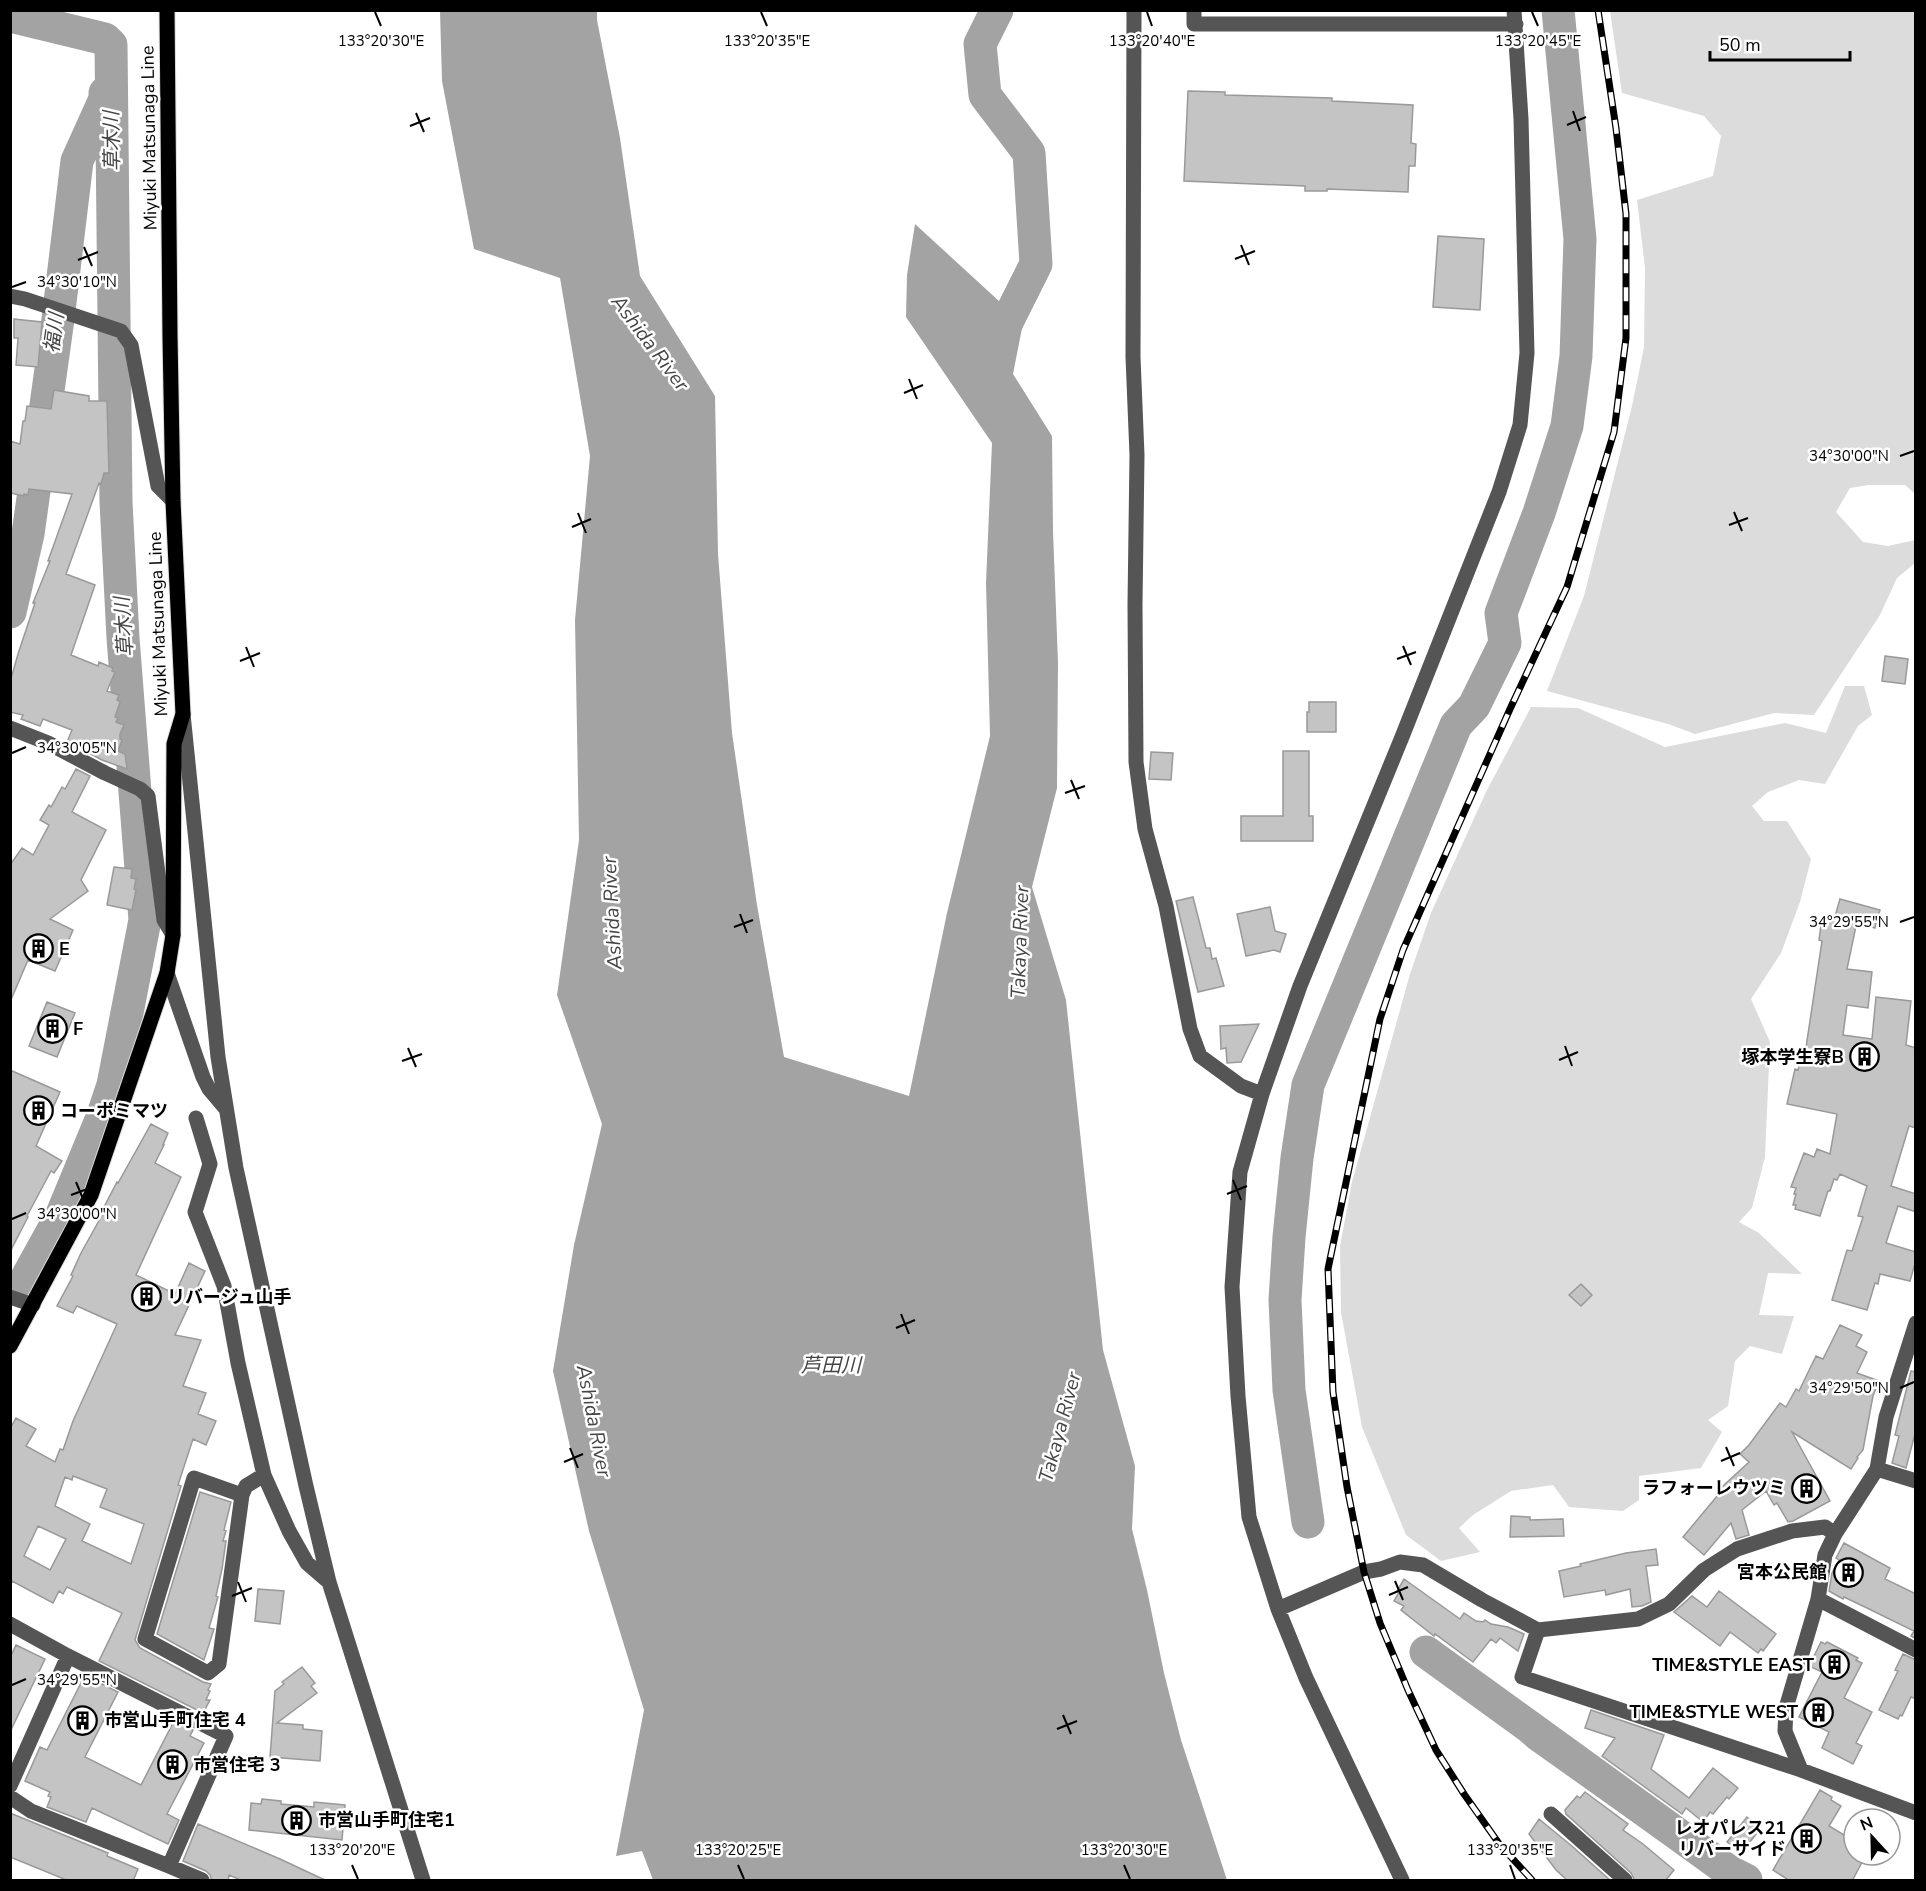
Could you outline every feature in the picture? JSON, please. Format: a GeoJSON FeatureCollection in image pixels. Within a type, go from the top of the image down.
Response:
{"type":"FeatureCollection","features":[{"type":"Feature","properties":{"kind":"main road","name":"Miyuki Matsunaga Line"},"geometry":{"type":"LineString","coordinates":[[10,1346],[91,1195],[167,973],[173,935],[174,744],[183,714],[173,501],[167,10]]}},
{"type":"Feature","properties":{"kind":"street"},"geometry":{"type":"LineString","coordinates":[[1134,10],[1132,357],[1137,455],[1136,762],[1145,829],[1166,906],[1190,1029],[1200,1056],[1241,1086],[1262,1094]]}},
{"type":"Feature","properties":{"kind":"street"},"geometry":{"type":"LineString","coordinates":[[1194,10],[1194,24],[1515,17],[1521,119],[1527,353],[1520,425],[1499,492],[1300,986],[1262,1094],[1240,1172],[1232,1287],[1238,1396],[1250,1517],[1278,1609],[1306,1678],[1402,1881]]}},
{"type":"Feature","properties":{"kind":"street"},"geometry":{"type":"LineString","coordinates":[[10,296],[116,329],[131,345],[158,486],[173,501]]}},
{"type":"Feature","properties":{"kind":"street"},"geometry":{"type":"LineString","coordinates":[[183,714],[218,1057],[246,1212],[329,1582],[423,1881]]}},
{"type":"Feature","properties":{"kind":"street"},"geometry":{"type":"LineString","coordinates":[[10,728],[48,743],[135,786],[148,796],[164,920],[173,935]]}},
{"type":"Feature","properties":{"kind":"street"},"geometry":{"type":"LineString","coordinates":[[167,973],[203,1077],[209,1089],[227,1110]]}},
{"type":"Feature","properties":{"kind":"street"},"geometry":{"type":"LineString","coordinates":[[196,1118],[210,1164],[195,1212],[224,1286],[238,1363],[264,1475],[289,1531],[308,1563],[329,1582]]}},
{"type":"Feature","properties":{"kind":"street"},"geometry":{"type":"LineString","coordinates":[[10,1298],[33,1305]]}},
{"type":"Feature","properties":{"kind":"street"},"geometry":{"type":"LineString","coordinates":[[1801,1770],[1785,1731],[1786,1708],[1818,1599],[1825,1555],[1835,1534],[1877,1469],[1886,1417],[1916,1323]]}},
{"type":"Feature","properties":{"kind":"street"},"geometry":{"type":"LineString","coordinates":[[1877,1469],[1916,1481]]}},
{"type":"Feature","properties":{"kind":"street"},"geometry":{"type":"LineString","coordinates":[[242,1495],[194,1478],[145,1639],[207,1673],[219,1664],[242,1495],[246,1486],[264,1475]]}},
{"type":"Feature","properties":{"kind":"street"},"geometry":{"type":"LineString","coordinates":[[1278,1609],[1364,1572],[1400,1562],[1423,1565],[1538,1630],[1638,1618],[1669,1604],[1704,1570],[1737,1549],[1792,1531],[1825,1527],[1835,1534]]}},
{"type":"Feature","properties":{"kind":"street"},"geometry":{"type":"LineString","coordinates":[[1818,1599],[1916,1650]]}},
{"type":"Feature","properties":{"kind":"street"},"geometry":{"type":"LineString","coordinates":[[10,1624],[226,1736],[169,1866]]}},
{"type":"Feature","properties":{"kind":"street"},"geometry":{"type":"LineString","coordinates":[[1538,1630],[1522,1677],[1801,1770],[1916,1813]]}},
{"type":"Feature","properties":{"kind":"street"},"geometry":{"type":"LineString","coordinates":[[10,1786],[68,1656]]}},
{"type":"Feature","properties":{"kind":"street"},"geometry":{"type":"LineString","coordinates":[[10,1797],[31,1811],[202,1881]]}},
{"type":"Feature","properties":{"kind":"street"},"geometry":{"type":"LineString","coordinates":[[1551,1814],[1625,1881]]}},
{"type":"Feature","properties":{"kind":"shaded area"},"geometry":{"type":"Polygon","coordinates":[[[1610,11],[1915,11],[1915,494],[1905,485],[1869,485],[1850,488],[1836,512],[1863,542],[1888,546],[1915,540],[1915,563],[1897,578],[1880,615],[1814,715],[1774,713],[1695,734],[1668,724],[1547,691],[1584,596],[1632,406],[1644,347],[1645,268],[1637,200],[1713,176],[1721,136],[1704,116],[1622,93],[1610,11]]]}},
{"type":"Feature","properties":{"kind":"shaded area"},"geometry":{"type":"Polygon","coordinates":[[[1845,686],[1864,686],[1872,715],[1858,726],[1825,784],[1799,780],[1768,792],[1752,806],[1764,821],[1787,821],[1811,859],[1800,902],[1781,953],[1751,999],[1770,1042],[1765,1157],[1752,1208],[1739,1222],[1759,1233],[1802,1274],[1768,1273],[1759,1315],[1794,1316],[1782,1354],[1750,1346],[1735,1361],[1728,1406],[1708,1420],[1722,1432],[1701,1468],[1639,1476],[1639,1500],[1623,1511],[1569,1507],[1553,1485],[1511,1491],[1473,1515],[1459,1528],[1480,1552],[1441,1561],[1406,1535],[1362,1427],[1341,1312],[1340,1246],[1352,1182],[1410,974],[1431,913],[1486,792],[1531,707],[1578,708],[1665,747],[1785,723],[1826,733],[1845,686]]]}},
{"type":"Feature","properties":{"kind":"water","name":"芦田川"},"geometry":{"type":"Polygon","coordinates":[[[440,11],[597,11],[620,138],[640,276],[715,396],[718,554],[732,733],[757,905],[784,1057],[909,1096],[947,913],[990,736],[986,583],[992,443],[906,317],[907,275],[915,224],[1023,323],[1013,374],[1052,436],[1058,663],[1057,788],[1032,887],[1066,1000],[1103,1350],[1135,1466],[1132,1529],[1181,1740],[1227,1880],[653,1880],[642,1851],[616,1856],[644,1710],[589,1531],[553,1371],[574,1245],[602,1124],[557,995],[579,840],[575,620],[590,456],[560,278],[474,249],[442,81],[440,11]]]}},
{"type":"Feature","properties":{"kind":"building"},"geometry":{"type":"Polygon","coordinates":[[[1188,91],[1225,92],[1225,95],[1332,98],[1332,101],[1413,105],[1411,143],[1416,144],[1415,166],[1409,166],[1408,192],[1327,189],[1327,191],[1305,191],[1305,186],[1184,181],[1188,91]]]}},
{"type":"Feature","properties":{"kind":"building"},"geometry":{"type":"Polygon","coordinates":[[[1438,236],[1484,239],[1480,310],[1433,307],[1438,236]]]}},
{"type":"Feature","properties":{"kind":"building"},"geometry":{"type":"Polygon","coordinates":[[[14,319],[42,322],[38,367],[16,365],[18,338],[14,338],[14,319]]]}},
{"type":"Feature","properties":{"kind":"building"},"geometry":{"type":"Polygon","coordinates":[[[54,390],[89,396],[89,401],[107,401],[109,473],[104,473],[101,484],[99,483],[66,574],[95,585],[71,655],[98,666],[99,662],[113,668],[112,671],[115,672],[107,691],[119,695],[117,700],[120,702],[115,717],[118,718],[116,722],[124,725],[120,734],[122,740],[118,751],[125,754],[127,769],[102,760],[85,751],[86,749],[67,742],[72,730],[43,719],[40,726],[21,719],[23,715],[10,712],[10,682],[35,603],[33,603],[50,561],[48,561],[72,494],[29,489],[28,495],[24,494],[24,496],[10,493],[10,441],[20,444],[27,406],[51,409],[54,390]]]}},
{"type":"Feature","properties":{"kind":"building"},"geometry":{"type":"Polygon","coordinates":[[[1885,656],[1908,659],[1905,684],[1882,681],[1885,656]]]}},
{"type":"Feature","properties":{"kind":"building"},"geometry":{"type":"Polygon","coordinates":[[[1309,702],[1336,702],[1336,732],[1307,732],[1309,702]]]}},
{"type":"Feature","properties":{"kind":"building"},"geometry":{"type":"Polygon","coordinates":[[[1283,751],[1309,751],[1309,816],[1313,816],[1313,841],[1241,841],[1241,816],[1283,816],[1283,751]]]}},
{"type":"Feature","properties":{"kind":"building"},"geometry":{"type":"Polygon","coordinates":[[[1151,752],[1173,753],[1171,780],[1149,779],[1151,752]]]}},
{"type":"Feature","properties":{"kind":"building"},"geometry":{"type":"Polygon","coordinates":[[[76,769],[90,776],[72,812],[106,830],[81,880],[88,891],[50,919],[73,930],[55,971],[28,960],[10,1002],[10,865],[22,848],[33,855],[49,825],[40,820],[49,805],[51,807],[62,787],[65,789],[76,769]]]}},
{"type":"Feature","properties":{"kind":"building"},"geometry":{"type":"Polygon","coordinates":[[[114,867],[132,869],[131,878],[136,879],[134,889],[136,890],[132,910],[107,905],[114,867]]]}},
{"type":"Feature","properties":{"kind":"building"},"geometry":{"type":"Polygon","coordinates":[[[1193,897],[1206,948],[1210,948],[1212,959],[1216,958],[1224,986],[1198,992],[1176,901],[1193,897]]]}},
{"type":"Feature","properties":{"kind":"building"},"geometry":{"type":"Polygon","coordinates":[[[1840,899],[1880,910],[1875,928],[1862,924],[1861,928],[1856,926],[1847,969],[1872,972],[1868,1008],[1847,1005],[1843,1035],[1872,1039],[1876,997],[1911,1001],[1906,1045],[1916,1048],[1916,1128],[1909,1126],[1891,1186],[1916,1194],[1916,1212],[1898,1206],[1886,1243],[1916,1252],[1916,1260],[1910,1281],[1880,1274],[1867,1310],[1832,1300],[1847,1250],[1852,1251],[1863,1217],[1858,1216],[1867,1186],[1840,1174],[1837,1180],[1834,1179],[1828,1191],[1820,1216],[1795,1209],[1796,1205],[1793,1205],[1796,1188],[1791,1187],[1804,1153],[1814,1157],[1817,1149],[1830,1154],[1837,1114],[1787,1104],[1795,1069],[1798,1070],[1802,1053],[1805,1054],[1822,941],[1819,940],[1821,925],[1826,926],[1828,919],[1834,920],[1840,899]]]}},
{"type":"Feature","properties":{"kind":"building"},"geometry":{"type":"Polygon","coordinates":[[[1270,907],[1275,931],[1286,934],[1280,952],[1274,950],[1246,956],[1237,914],[1270,907]]]}},
{"type":"Feature","properties":{"kind":"building","name":"F"},"geometry":{"type":"Polygon","coordinates":[[[47,1002],[75,1013],[57,1057],[29,1046],[47,1002]]]}},
{"type":"Feature","properties":{"kind":"building"},"geometry":{"type":"Polygon","coordinates":[[[1259,1024],[1241,1062],[1227,1063],[1226,1048],[1221,1049],[1220,1026],[1259,1024]]]}},
{"type":"Feature","properties":{"kind":"building"},"geometry":{"type":"Polygon","coordinates":[[[10,1070],[60,1092],[36,1146],[62,1161],[54,1173],[51,1171],[10,1252],[10,1070]]]}},
{"type":"Feature","properties":{"kind":"building"},"geometry":{"type":"Polygon","coordinates":[[[151,1124],[168,1133],[155,1163],[181,1177],[136,1275],[175,1294],[189,1263],[205,1271],[175,1335],[201,1340],[183,1386],[206,1393],[198,1414],[216,1421],[206,1445],[193,1439],[135,1640],[140,1648],[203,1682],[211,1684],[206,1700],[210,1700],[203,1713],[99,1661],[122,1613],[67,1587],[63,1594],[59,1591],[53,1603],[12,1581],[10,1585],[10,1429],[16,1418],[36,1429],[26,1446],[55,1462],[60,1449],[63,1450],[73,1421],[117,1324],[77,1306],[73,1313],[57,1306],[73,1276],[71,1275],[81,1253],[151,1124]],[[73,1476],[72,1480],[65,1477],[55,1506],[90,1524],[82,1541],[131,1564],[144,1524],[100,1507],[107,1489],[73,1476]],[[38,1526],[24,1556],[50,1570],[66,1539],[38,1526]]]}},
{"type":"Feature","properties":{"kind":"building"},"geometry":{"type":"Polygon","coordinates":[[[1581,1284],[1592,1295],[1581,1306],[1569,1295],[1581,1284]]]}},
{"type":"Feature","properties":{"kind":"building"},"geometry":{"type":"Polygon","coordinates":[[[1840,1325],[1862,1335],[1856,1346],[1867,1352],[1857,1373],[1879,1381],[1873,1396],[1863,1450],[1851,1469],[1792,1432],[1830,1501],[1788,1522],[1777,1503],[1774,1505],[1766,1491],[1742,1510],[1749,1535],[1736,1539],[1731,1523],[1704,1555],[1683,1537],[1718,1495],[1716,1494],[1749,1462],[1740,1454],[1780,1403],[1786,1407],[1796,1389],[1799,1391],[1816,1356],[1823,1359],[1840,1325]]]}},
{"type":"Feature","properties":{"kind":"building"},"geometry":{"type":"Polygon","coordinates":[[[1911,1371],[1916,1372],[1916,1430],[1906,1468],[1892,1463],[1899,1436],[1895,1435],[1911,1371]]]}},
{"type":"Feature","properties":{"kind":"building"},"geometry":{"type":"Polygon","coordinates":[[[200,1492],[231,1502],[224,1530],[226,1531],[223,1541],[226,1541],[216,1596],[218,1597],[209,1628],[214,1629],[204,1660],[157,1634],[200,1492]]]}},
{"type":"Feature","properties":{"kind":"building"},"geometry":{"type":"Polygon","coordinates":[[[1511,1516],[1530,1517],[1530,1520],[1563,1519],[1564,1536],[1510,1537],[1511,1516]]]}},
{"type":"Feature","properties":{"kind":"building"},"geometry":{"type":"Polygon","coordinates":[[[1844,1543],[1890,1568],[1885,1579],[1916,1594],[1916,1639],[1911,1636],[1914,1631],[1829,1591],[1832,1573],[1839,1560],[1836,1558],[1844,1543]]]}},
{"type":"Feature","properties":{"kind":"building"},"geometry":{"type":"Polygon","coordinates":[[[1656,1549],[1658,1565],[1646,1566],[1651,1602],[1632,1607],[1630,1589],[1606,1595],[1605,1590],[1564,1597],[1559,1571],[1626,1553],[1656,1549]]]}},
{"type":"Feature","properties":{"kind":"building"},"geometry":{"type":"Polygon","coordinates":[[[1404,1579],[1460,1619],[1464,1613],[1476,1621],[1485,1620],[1524,1634],[1518,1651],[1500,1638],[1496,1643],[1491,1639],[1473,1662],[1401,1610],[1404,1606],[1394,1601],[1404,1579]]]}},
{"type":"Feature","properties":{"kind":"building"},"geometry":{"type":"Polygon","coordinates":[[[258,1589],[284,1591],[280,1624],[255,1621],[258,1589]]]}},
{"type":"Feature","properties":{"kind":"building"},"geometry":{"type":"Polygon","coordinates":[[[1719,1591],[1776,1634],[1763,1651],[1761,1649],[1758,1653],[1730,1632],[1720,1646],[1674,1612],[1692,1596],[1707,1607],[1719,1591]]]}},
{"type":"Feature","properties":{"kind":"building"},"geometry":{"type":"Polygon","coordinates":[[[1821,1642],[1825,1644],[1827,1642],[1858,1658],[1856,1660],[1862,1663],[1844,1698],[1872,1712],[1856,1743],[1862,1746],[1853,1764],[1822,1748],[1829,1732],[1799,1717],[1822,1672],[1809,1666],[1821,1642]]]}},
{"type":"Feature","properties":{"kind":"building"},"geometry":{"type":"Polygon","coordinates":[[[16,1645],[45,1659],[10,1732],[10,1658],[16,1645]]]}},
{"type":"Feature","properties":{"kind":"building"},"geometry":{"type":"Polygon","coordinates":[[[1903,1654],[1916,1660],[1916,1699],[1911,1697],[1902,1716],[1900,1715],[1898,1719],[1879,1710],[1898,1671],[1895,1670],[1903,1654]]]}},
{"type":"Feature","properties":{"kind":"building"},"geometry":{"type":"Polygon","coordinates":[[[302,1667],[315,1683],[311,1686],[317,1693],[277,1723],[303,1725],[303,1729],[322,1731],[320,1761],[270,1757],[275,1691],[284,1684],[282,1682],[302,1667]]]}},
{"type":"Feature","properties":{"kind":"building"},"geometry":{"type":"Polygon","coordinates":[[[84,1677],[118,1692],[85,1757],[141,1785],[174,1721],[193,1730],[190,1736],[204,1743],[167,1814],[179,1820],[168,1844],[92,1808],[86,1822],[47,1807],[51,1797],[48,1796],[50,1792],[25,1781],[40,1747],[47,1750],[84,1677]]]}},
{"type":"Feature","properties":{"kind":"building"},"geometry":{"type":"Polygon","coordinates":[[[1591,1710],[1664,1735],[1651,1769],[1689,1798],[1713,1768],[1738,1788],[1713,1814],[1710,1812],[1703,1822],[1686,1808],[1682,1814],[1602,1756],[1615,1738],[1585,1728],[1591,1710]]]}},
{"type":"Feature","properties":{"kind":"building"},"geometry":{"type":"Polygon","coordinates":[[[1820,1790],[1832,1797],[1831,1800],[1841,1806],[1829,1826],[1842,1834],[1842,1867],[1860,1867],[1852,1881],[1790,1881],[1773,1870],[1820,1790]]]}},
{"type":"Feature","properties":{"kind":"building"},"geometry":{"type":"Polygon","coordinates":[[[1585,1792],[1628,1824],[1623,1830],[1674,1870],[1665,1881],[1635,1881],[1631,1873],[1566,1814],[1565,1810],[1577,1796],[1580,1798],[1585,1792]]]}},
{"type":"Feature","properties":{"kind":"building","name":"市営山手町住宅1"},"geometry":{"type":"Polygon","coordinates":[[[262,1799],[281,1801],[281,1804],[314,1807],[314,1802],[345,1805],[342,1840],[249,1830],[251,1803],[261,1804],[262,1799]]]}},
{"type":"Feature","properties":{"kind":"building"},"geometry":{"type":"Polygon","coordinates":[[[10,1813],[108,1853],[107,1856],[138,1869],[133,1881],[69,1881],[10,1857],[10,1813]]]}},
{"type":"Feature","properties":{"kind":"building"},"geometry":{"type":"Polygon","coordinates":[[[1747,1817],[1761,1828],[1741,1853],[1727,1842],[1747,1817]]]}},
{"type":"Feature","properties":{"kind":"building"},"geometry":{"type":"Polygon","coordinates":[[[1539,1819],[1611,1881],[1568,1881],[1556,1870],[1529,1834],[1539,1819]]]}},
{"type":"Feature","properties":{"kind":"building"},"geometry":{"type":"Polygon","coordinates":[[[198,1824],[327,1881],[243,1881],[229,1875],[228,1881],[212,1881],[206,1871],[183,1861],[198,1824]]]}},
{"type":"Feature","properties":{"kind":"waterway","name":"Takaya River"},"geometry":{"type":"LineString","coordinates":[[997,10],[980,44],[985,95],[1029,153],[1036,264],[996,344],[997,352]]}},
{"type":"Feature","properties":{"kind":"waterway"},"geometry":{"type":"LineString","coordinates":[[1308,1522],[1289,1390],[1285,1300],[1297,1158],[1308,1085],[1456,725],[1474,706],[1505,643],[1501,613],[1539,513],[1567,426],[1576,356],[1580,239],[1558,10]]}},
{"type":"Feature","properties":{"kind":"waterway","name":"草木川"},"geometry":{"type":"LineString","coordinates":[[10,16],[105,39],[111,45],[116,502],[123,638],[145,920],[113,1085],[103,1115],[62,1214],[20,1290]]}},
{"type":"Feature","properties":{"kind":"waterway","name":"福川"},"geometry":{"type":"LineString","coordinates":[[10,612],[28,534],[77,161],[105,99],[105,93]]}},
{"type":"Feature","properties":{"kind":"waterway"},"geometry":{"type":"LineString","coordinates":[[1426,1652],[1530,1746],[1719,1880]]}},
{"type":"Feature","properties":{"kind":"waterway"},"geometry":{"type":"LineString","coordinates":[[1426,1652],[1730,1872],[1746,1880]]}},
{"type":"Feature","properties":{"kind":"railway"},"geometry":{"type":"LineString","coordinates":[[1532,1880],[1500,1845],[1436,1750],[1380,1623],[1364,1572],[1347,1487],[1333,1392],[1328,1269],[1380,1019],[1403,950],[1567,587],[1614,432],[1626,338],[1626,214],[1598,10]]}},
{"type":"Feature","properties":{"kind":"place","name":"E"},"geometry":{"type":"Point","coordinates":[38,949]}},
{"type":"Feature","properties":{"kind":"place","name":"F"},"geometry":{"type":"Point","coordinates":[52,1029]}},
{"type":"Feature","properties":{"kind":"place","name":"塚本学生寮B"},"geometry":{"type":"Point","coordinates":[1865,1057]}},
{"type":"Feature","properties":{"kind":"place","name":"コーポミマツ"},"geometry":{"type":"Point","coordinates":[39,1111]}},
{"type":"Feature","properties":{"kind":"place","name":"リバージュ山手"},"geometry":{"type":"Point","coordinates":[146,1297]}},
{"type":"Feature","properties":{"kind":"place","name":"ラフォーレウツミ"},"geometry":{"type":"Point","coordinates":[1807,1488]}},
{"type":"Feature","properties":{"kind":"place","name":"宮本公民館"},"geometry":{"type":"Point","coordinates":[1848,1572]}},
{"type":"Feature","properties":{"kind":"place","name":"TIME&STYLE EAST"},"geometry":{"type":"Point","coordinates":[1835,1665]}},
{"type":"Feature","properties":{"kind":"place","name":"TIME&STYLE WEST"},"geometry":{"type":"Point","coordinates":[1819,1712]}},
{"type":"Feature","properties":{"kind":"place","name":"市営山手町住宅 4"},"geometry":{"type":"Point","coordinates":[83,1720]}},
{"type":"Feature","properties":{"kind":"place","name":"市営住宅 3"},"geometry":{"type":"Point","coordinates":[172,1765]}},
{"type":"Feature","properties":{"kind":"place","name":"市営山手町住宅1"},"geometry":{"type":"Point","coordinates":[297,1820]}},
{"type":"Feature","properties":{"kind":"place","name":"レオパレス21 リバーサイド"},"geometry":{"type":"Point","coordinates":[1807,1838]}},
{"type":"Feature","properties":{"kind":"water label","name":"Ashida River"},"geometry":{"type":"Point","coordinates":[650,343]}},
{"type":"Feature","properties":{"kind":"water label","name":"Ashida River"},"geometry":{"type":"Point","coordinates":[612,913]}},
{"type":"Feature","properties":{"kind":"water label","name":"Ashida River"},"geometry":{"type":"Point","coordinates":[594,1421]}}]}
